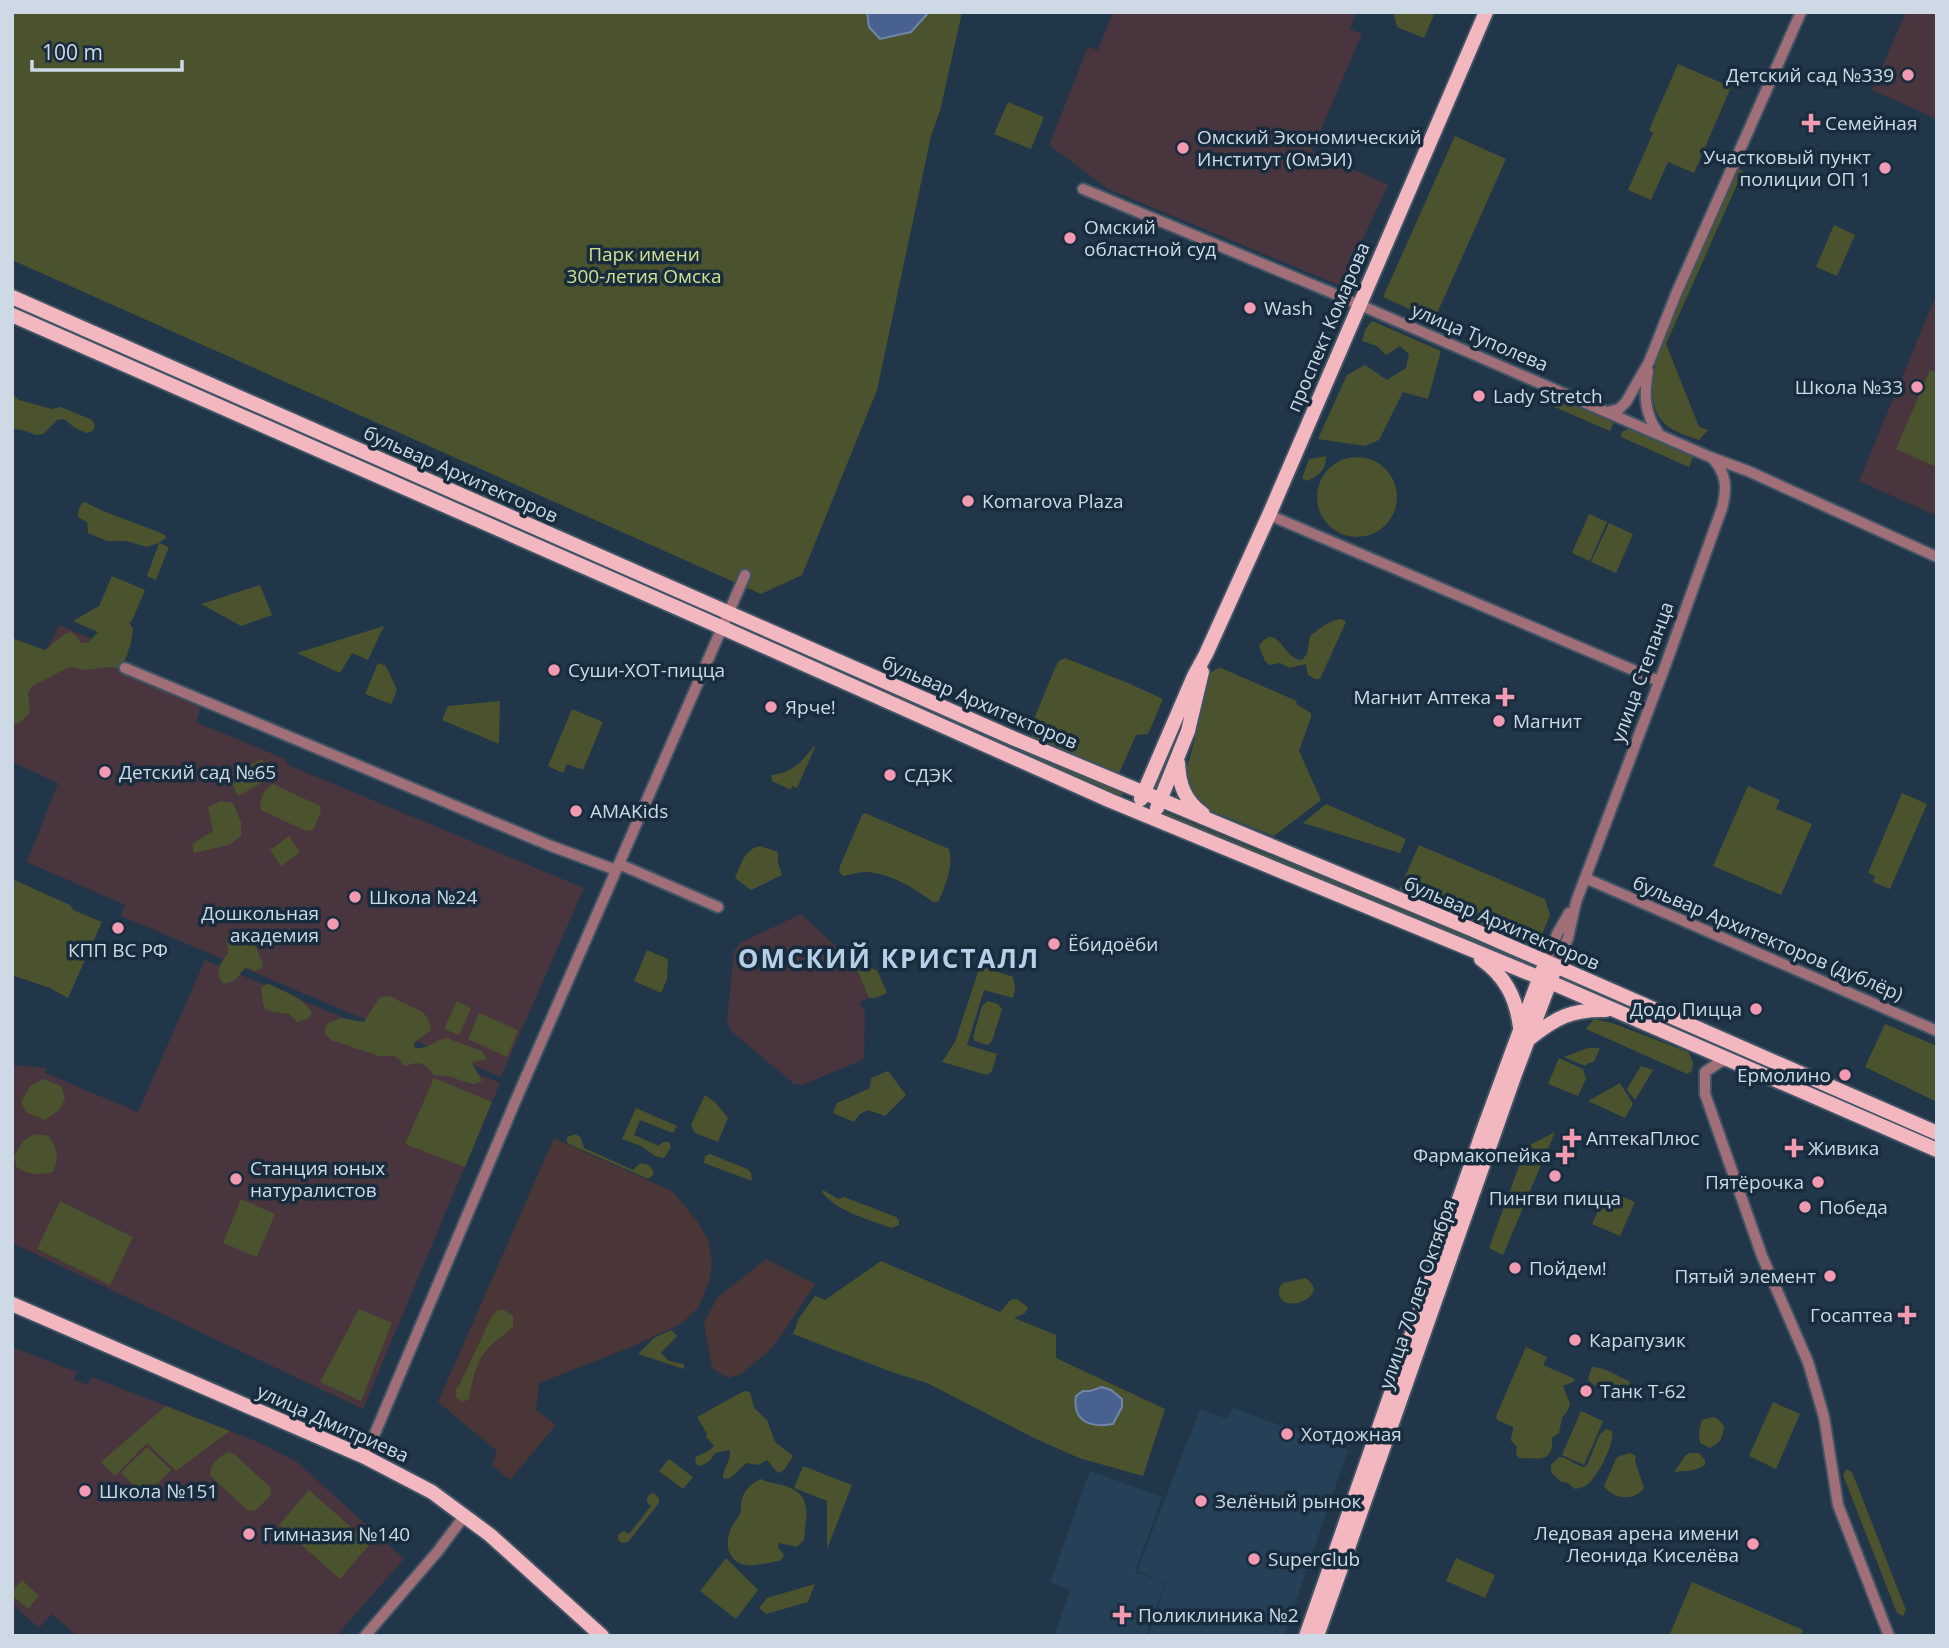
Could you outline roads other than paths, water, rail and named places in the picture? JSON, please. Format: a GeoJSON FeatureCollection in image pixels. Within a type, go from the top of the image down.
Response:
{"type":"FeatureCollection","features":[{"type":"Feature","properties":{"kind":"main road","name":"проспект Комарова"},"geometry":{"type":"LineString","coordinates":[[1136,811],[1194,676],[1269,515],[1486,12]]}},
{"type":"Feature","properties":{"kind":"main road","name":"бульвар Архитекторов"},"geometry":{"type":"LineString","coordinates":[[12,297],[725,620],[999,752],[1545,980],[1937,1150]]}},
{"type":"Feature","properties":{"kind":"main road","name":"бульвар Архитекторов"},"geometry":{"type":"LineString","coordinates":[[12,315],[725,620],[1551,964],[1937,1133]]}},
{"type":"Feature","properties":{"kind":"main road","name":"проспект Комарова"},"geometry":{"type":"LineString","coordinates":[[1153,818],[1188,732],[1205,656]]}},
{"type":"Feature","properties":{"kind":"main road"},"geometry":{"type":"LineString","coordinates":[[1178,758],[1180,780],[1188,801],[1215,823]]}},
{"type":"Feature","properties":{"kind":"main road"},"geometry":{"type":"LineString","coordinates":[[1463,946],[1501,975],[1513,996],[1524,1035],[1570,1013],[1590,1009],[1614,1010]]}},
{"type":"Feature","properties":{"kind":"main road","name":"улица 70 лет Октября"},"geometry":{"type":"LineString","coordinates":[[1306,1636],[1551,964]]}},
{"type":"Feature","properties":{"kind":"main road","name":"улица 70 лет Октября"},"geometry":{"type":"LineString","coordinates":[[1317,1636],[1479,1176],[1524,1035]]}},
{"type":"Feature","properties":{"kind":"main road","name":"улица Дмитриева"},"geometry":{"type":"LineString","coordinates":[[12,1304],[365,1457],[432,1492],[466,1516],[602,1636]]}},
{"type":"Feature","properties":{"kind":"street"},"geometry":{"type":"LineString","coordinates":[[1608,412],[1619,409],[1626,402],[1649,362],[1674,299],[1801,12]]}},
{"type":"Feature","properties":{"kind":"street","name":"улица Туполева"},"geometry":{"type":"LineString","coordinates":[[1083,189],[1360,304],[1710,457],[1748,471],[1937,557]]}},
{"type":"Feature","properties":{"kind":"street"},"geometry":{"type":"LineString","coordinates":[[1649,362],[1645,404],[1648,417],[1659,434]]}},
{"type":"Feature","properties":{"kind":"street"},"geometry":{"type":"LineString","coordinates":[[1710,457],[1721,469],[1726,486]]}},
{"type":"Feature","properties":{"kind":"street"},"geometry":{"type":"LineString","coordinates":[[1726,486],[1735,475],[1748,471]]}},
{"type":"Feature","properties":{"kind":"street","name":"улица Степанца"},"geometry":{"type":"LineString","coordinates":[[1551,964],[1567,938],[1576,902],[1709,546],[1726,495],[1726,486]]}},
{"type":"Feature","properties":{"kind":"street"},"geometry":{"type":"LineString","coordinates":[[1269,515],[1659,681]]}},
{"type":"Feature","properties":{"kind":"street"},"geometry":{"type":"LineString","coordinates":[[365,1457],[515,1101],[744,575]]}},
{"type":"Feature","properties":{"kind":"street"},"geometry":{"type":"LineString","coordinates":[[125,668],[551,846],[617,867],[718,907]]}},
{"type":"Feature","properties":{"kind":"street","name":"бульвар Архитекторов (дублёр)"},"geometry":{"type":"LineString","coordinates":[[1586,878],[1937,1031]]}},
{"type":"Feature","properties":{"kind":"street"},"geometry":{"type":"LineString","coordinates":[[1692,1044],[1703,1061],[1704,1094],[1729,1166],[1762,1256],[1808,1362],[1824,1417],[1838,1505],[1889,1636]]}},
{"type":"Feature","properties":{"kind":"street"},"geometry":{"type":"LineString","coordinates":[[1705,1073],[1720,1062],[1729,1060]]}},
{"type":"Feature","properties":{"kind":"street"},"geometry":{"type":"LineString","coordinates":[[365,1636],[466,1516]]}},
{"type":"Feature","properties":{"kind":"place","name":"Детский сад №339"},"geometry":{"type":"Point","coordinates":[1908,75]}},
{"type":"Feature","properties":{"kind":"place","name":"Семейная"},"geometry":{"type":"Point","coordinates":[1811,123]}},
{"type":"Feature","properties":{"kind":"place","name":"Омский Экономический Институт (ОмЭИ)"},"geometry":{"type":"Point","coordinates":[1183,148]}},
{"type":"Feature","properties":{"kind":"place","name":"Участковый пункт полиции ОП 1"},"geometry":{"type":"Point","coordinates":[1885,168]}},
{"type":"Feature","properties":{"kind":"place","name":"Омский областной суд"},"geometry":{"type":"Point","coordinates":[1070,238]}},
{"type":"Feature","properties":{"kind":"place","name":"Wash"},"geometry":{"type":"Point","coordinates":[1250,308]}},
{"type":"Feature","properties":{"kind":"place","name":"Школа №33"},"geometry":{"type":"Point","coordinates":[1917,387]}},
{"type":"Feature","properties":{"kind":"place","name":"Lady Stretch"},"geometry":{"type":"Point","coordinates":[1479,396]}},
{"type":"Feature","properties":{"kind":"place","name":"Komarova Plaza"},"geometry":{"type":"Point","coordinates":[968,501]}},
{"type":"Feature","properties":{"kind":"place","name":"Суши-ХОТ-пицца"},"geometry":{"type":"Point","coordinates":[554,670]}},
{"type":"Feature","properties":{"kind":"place","name":"Магнит Аптека"},"geometry":{"type":"Point","coordinates":[1505,697]}},
{"type":"Feature","properties":{"kind":"place","name":"Ярче!"},"geometry":{"type":"Point","coordinates":[771,707]}},
{"type":"Feature","properties":{"kind":"place","name":"Магнит"},"geometry":{"type":"Point","coordinates":[1499,721]}},
{"type":"Feature","properties":{"kind":"place","name":"Детский сад №65"},"geometry":{"type":"Point","coordinates":[105,772]}},
{"type":"Feature","properties":{"kind":"place","name":"СДЭК"},"geometry":{"type":"Point","coordinates":[890,775]}},
{"type":"Feature","properties":{"kind":"place","name":"AMAKids"},"geometry":{"type":"Point","coordinates":[576,811]}},
{"type":"Feature","properties":{"kind":"place","name":"Школа №24"},"geometry":{"type":"Point","coordinates":[355,897]}},
{"type":"Feature","properties":{"kind":"place","name":"Дошкольная академия"},"geometry":{"type":"Point","coordinates":[333,924]}},
{"type":"Feature","properties":{"kind":"place","name":"КПП ВС РФ"},"geometry":{"type":"Point","coordinates":[118,928]}},
{"type":"Feature","properties":{"kind":"place","name":"Ёбидоёби"},"geometry":{"type":"Point","coordinates":[1054,944]}},
{"type":"Feature","properties":{"kind":"place","name":"Додо Пицца"},"geometry":{"type":"Point","coordinates":[1756,1009]}},
{"type":"Feature","properties":{"kind":"place","name":"Ермолино"},"geometry":{"type":"Point","coordinates":[1845,1075]}},
{"type":"Feature","properties":{"kind":"place","name":"АптекаПлюс"},"geometry":{"type":"Point","coordinates":[1572,1138]}},
{"type":"Feature","properties":{"kind":"place","name":"Живика"},"geometry":{"type":"Point","coordinates":[1794,1148]}},
{"type":"Feature","properties":{"kind":"place","name":"Фармакопейка"},"geometry":{"type":"Point","coordinates":[1565,1155]}},
{"type":"Feature","properties":{"kind":"place","name":"Пингви пицца"},"geometry":{"type":"Point","coordinates":[1555,1176]}},
{"type":"Feature","properties":{"kind":"place","name":"Станция юных натуралистов"},"geometry":{"type":"Point","coordinates":[236,1179]}},
{"type":"Feature","properties":{"kind":"place","name":"Пятёрочка"},"geometry":{"type":"Point","coordinates":[1818,1182]}},
{"type":"Feature","properties":{"kind":"place","name":"Победа"},"geometry":{"type":"Point","coordinates":[1805,1207]}},
{"type":"Feature","properties":{"kind":"place","name":"Пойдем!"},"geometry":{"type":"Point","coordinates":[1515,1268]}},
{"type":"Feature","properties":{"kind":"place","name":"Пятый элемент"},"geometry":{"type":"Point","coordinates":[1830,1276]}},
{"type":"Feature","properties":{"kind":"place","name":"Госаптеа"},"geometry":{"type":"Point","coordinates":[1907,1315]}},
{"type":"Feature","properties":{"kind":"place","name":"Карапузик"},"geometry":{"type":"Point","coordinates":[1575,1340]}},
{"type":"Feature","properties":{"kind":"place","name":"Танк Т-62"},"geometry":{"type":"Point","coordinates":[1586,1391]}},
{"type":"Feature","properties":{"kind":"place","name":"Хотдожная"},"geometry":{"type":"Point","coordinates":[1287,1434]}},
{"type":"Feature","properties":{"kind":"place","name":"Школа №151"},"geometry":{"type":"Point","coordinates":[85,1491]}},
{"type":"Feature","properties":{"kind":"place","name":"Зелёный рынок"},"geometry":{"type":"Point","coordinates":[1201,1501]}},
{"type":"Feature","properties":{"kind":"place","name":"Гимназия №140"},"geometry":{"type":"Point","coordinates":[249,1534]}},
{"type":"Feature","properties":{"kind":"place","name":"Ледовая арена имени Леонида Киселёва"},"geometry":{"type":"Point","coordinates":[1753,1544]}},
{"type":"Feature","properties":{"kind":"place","name":"SuperClub"},"geometry":{"type":"Point","coordinates":[1254,1559]}},
{"type":"Feature","properties":{"kind":"place","name":"Поликлиника №2"},"geometry":{"type":"Point","coordinates":[1122,1615]}},
{"type":"Feature","properties":{"kind":"district","name":"ОМСКИЙ КРИСТАЛЛ"},"geometry":{"type":"Point","coordinates":[889,958]}},
{"type":"Feature","properties":{"kind":"park label","name":"Парк имени 300-летия Омска"},"geometry":{"type":"Point","coordinates":[644,265]}}]}
